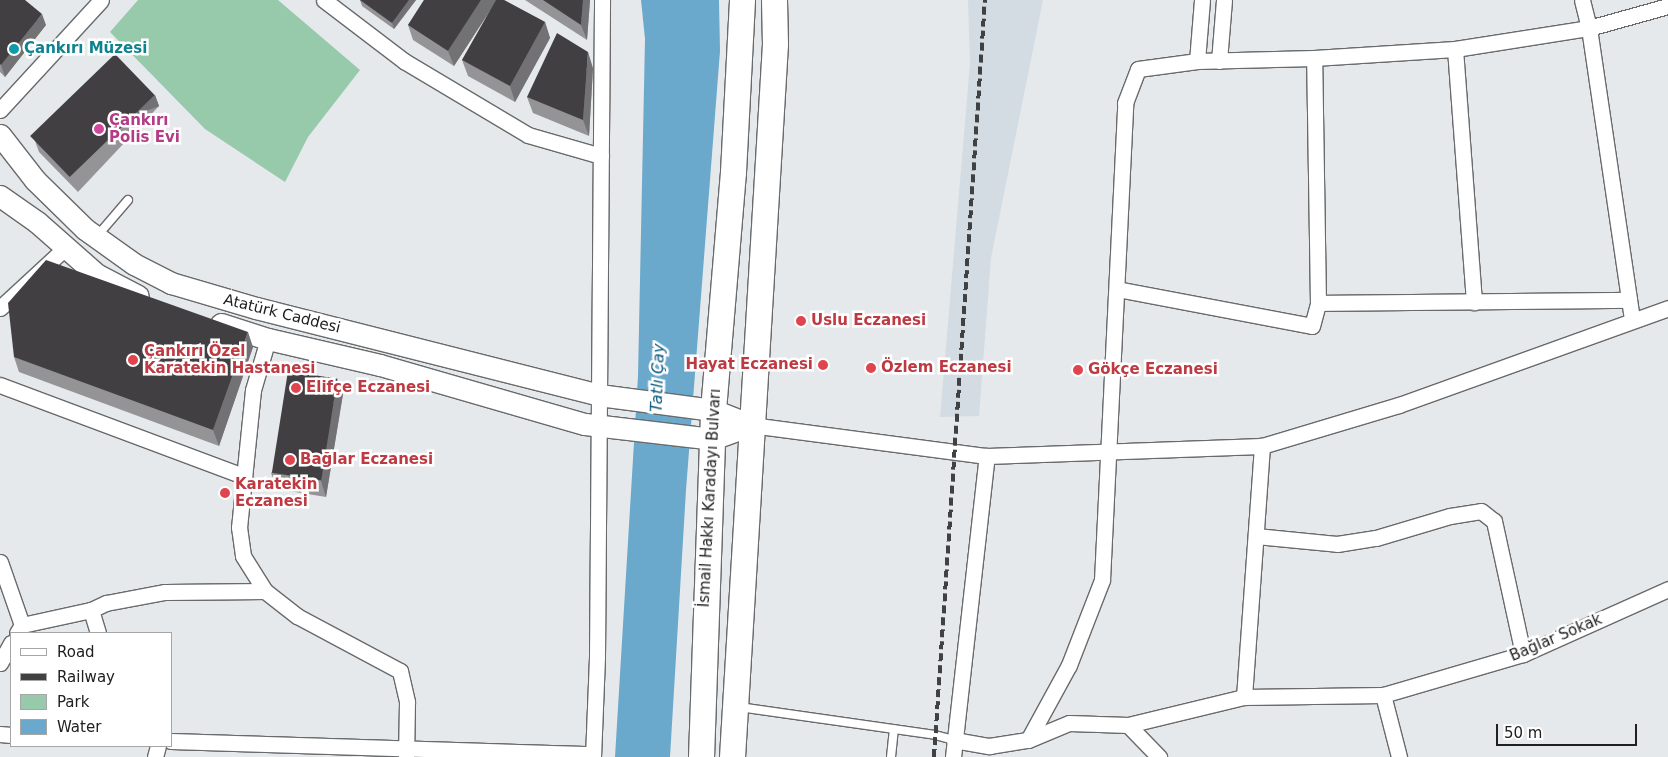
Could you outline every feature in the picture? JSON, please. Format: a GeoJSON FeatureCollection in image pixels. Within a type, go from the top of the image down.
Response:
{"type":"FeatureCollection","features":[{"type":"Feature","properties":{"kind":"highway","name":"İsmail Hakkı Karadayı Bulvarı"},"geometry":{"type":"LineString","coordinates":[[700,757],[713,410],[733,172],[742,0]]}},
{"type":"Feature","properties":{"kind":"highway"},"geometry":{"type":"LineString","coordinates":[[732,757],[775,44],[774,0]]}},
{"type":"Feature","properties":{"kind":"main road","name":"Atatürk Caddesi"},"geometry":{"type":"LineString","coordinates":[[0,135],[47,193],[96,237],[158,278],[188,289],[607,396],[713,410],[751,425]]}},
{"type":"Feature","properties":{"kind":"main road"},"geometry":{"type":"LineString","coordinates":[[0,135],[0,157]]}},
{"type":"Feature","properties":{"kind":"main road"},"geometry":{"type":"LineString","coordinates":[[0,196],[37,222],[64,249],[111,283],[159,305]]}},
{"type":"Feature","properties":{"kind":"main road","name":"Atatürk Caddesi"},"geometry":{"type":"LineString","coordinates":[[196,318],[268,339],[380,365],[576,421],[712,439]]}},
{"type":"Feature","properties":{"kind":"main road"},"geometry":{"type":"LineString","coordinates":[[712,439],[751,425]]}},
{"type":"Feature","properties":{"kind":"street"},"geometry":{"type":"LineString","coordinates":[[0,110],[101,0]]}},
{"type":"Feature","properties":{"kind":"street"},"geometry":{"type":"LineString","coordinates":[[324,0],[404,61],[528,135],[600,156]]}},
{"type":"Feature","properties":{"kind":"street"},"geometry":{"type":"LineString","coordinates":[[172,741],[407,753],[593,755],[607,396],[600,156],[602,0]]}},
{"type":"Feature","properties":{"kind":"street"},"geometry":{"type":"LineString","coordinates":[[1197,61],[1202,0]]}},
{"type":"Feature","properties":{"kind":"street"},"geometry":{"type":"LineString","coordinates":[[1219,61],[1224,0]]}},
{"type":"Feature","properties":{"kind":"street"},"geometry":{"type":"LineString","coordinates":[[1582,0],[1589,28],[1632,320]]}},
{"type":"Feature","properties":{"kind":"street"},"geometry":{"type":"LineString","coordinates":[[1028,740],[1069,665],[1102,580],[1111,449],[1125,103],[1138,68],[1197,61],[1314,58],[1455,49],[1589,28],[1668,6]]}},
{"type":"Feature","properties":{"kind":"street"},"geometry":{"type":"LineString","coordinates":[[1455,49],[1474,302]]}},
{"type":"Feature","properties":{"kind":"street"},"geometry":{"type":"LineString","coordinates":[[1117,289],[1312,326],[1318,303],[1314,58]]}},
{"type":"Feature","properties":{"kind":"street"},"geometry":{"type":"LineString","coordinates":[[0,308],[64,249]]}},
{"type":"Feature","properties":{"kind":"street"},"geometry":{"type":"LineString","coordinates":[[1318,303],[1629,300]]}},
{"type":"Feature","properties":{"kind":"street"},"geometry":{"type":"LineString","coordinates":[[751,425],[987,456],[1111,449],[1262,446],[1399,406],[1668,308]]}},
{"type":"Feature","properties":{"kind":"street"},"geometry":{"type":"LineString","coordinates":[[268,339],[253,390],[239,527],[243,556],[265,591],[297,616],[400,671],[407,702],[407,753]]}},
{"type":"Feature","properties":{"kind":"street"},"geometry":{"type":"LineString","coordinates":[[0,385],[244,476]]}},
{"type":"Feature","properties":{"kind":"street"},"geometry":{"type":"LineString","coordinates":[[1244,697],[1262,446]]}},
{"type":"Feature","properties":{"kind":"street"},"geometry":{"type":"LineString","coordinates":[[954,757],[954,740],[987,456]]}},
{"type":"Feature","properties":{"kind":"street"},"geometry":{"type":"LineString","coordinates":[[1256,536],[1337,544],[1376,538],[1450,516],[1480,512],[1494,521],[1523,654]]}},
{"type":"Feature","properties":{"kind":"street"},"geometry":{"type":"LineString","coordinates":[[0,562],[20,629],[91,610],[106,603],[166,592],[265,591]]}},
{"type":"Feature","properties":{"kind":"street","name":"Bağlar Sokak"},"geometry":{"type":"LineString","coordinates":[[954,740],[989,746],[1028,740],[1069,723],[1128,725],[1244,697],[1383,695],[1523,654],[1668,589]]}},
{"type":"Feature","properties":{"kind":"street"},"geometry":{"type":"LineString","coordinates":[[91,610],[98,632]]}},
{"type":"Feature","properties":{"kind":"street"},"geometry":{"type":"LineString","coordinates":[[0,663],[10,646]]}},
{"type":"Feature","properties":{"kind":"street"},"geometry":{"type":"LineString","coordinates":[[1383,695],[1398,757]]}},
{"type":"Feature","properties":{"kind":"street"},"geometry":{"type":"LineString","coordinates":[[1128,725],[1159,757]]}},
{"type":"Feature","properties":{"kind":"lane"},"geometry":{"type":"LineString","coordinates":[[96,237],[128,200]]}},
{"type":"Feature","properties":{"kind":"lane"},"geometry":{"type":"LineString","coordinates":[[735,706],[894,729],[954,740]]}},
{"type":"Feature","properties":{"kind":"lane"},"geometry":{"type":"LineString","coordinates":[[890,757],[894,729]]}},
{"type":"Feature","properties":{"kind":"shaded area"},"geometry":{"type":"Polygon","coordinates":[[[968,0],[1043,0],[991,258],[979,416],[940,417],[970,63],[968,0]]]}},
{"type":"Feature","properties":{"kind":"green space"},"geometry":{"type":"Polygon","coordinates":[[[138,0],[278,0],[360,70],[308,137],[285,182],[205,129],[110,32],[138,0]]]}},
{"type":"Feature","properties":{"kind":"water","name":"Tatlı Çay"},"geometry":{"type":"Polygon","coordinates":[[[641,0],[719,0],[720,51],[686,490],[670,757],[615,757],[638,376],[645,39],[641,0]]]}},
{"type":"Feature","properties":{"kind":"building","name":"Çankırı Müzesi"},"geometry":{"type":"Polygon","coordinates":[[[0,0],[25,0],[42,14],[1,65],[0,64],[0,0]]]}},
{"type":"Feature","properties":{"kind":"building"},"geometry":{"type":"Polygon","coordinates":[[[360,0],[409,0],[392,23],[360,0]]]}},
{"type":"Feature","properties":{"kind":"building"},"geometry":{"type":"Polygon","coordinates":[[[424,0],[481,0],[448,51],[408,25],[424,0]]]}},
{"type":"Feature","properties":{"kind":"building"},"geometry":{"type":"Polygon","coordinates":[[[496,0],[504,0],[545,22],[510,86],[462,60],[496,0]]]}},
{"type":"Feature","properties":{"kind":"building"},"geometry":{"type":"Polygon","coordinates":[[[543,0],[583,0],[581,25],[543,0]]]}},
{"type":"Feature","properties":{"kind":"building"},"geometry":{"type":"Polygon","coordinates":[[[557,33],[588,52],[583,120],[527,97],[557,33]]]}},
{"type":"Feature","properties":{"kind":"building","name":"Çankırı Polis Evi"},"geometry":{"type":"Polygon","coordinates":[[[115,54],[155,95],[70,177],[30,136],[115,54]]]}},
{"type":"Feature","properties":{"kind":"building","name":"Çankırı Özel Karatekin Hastanesi"},"geometry":{"type":"Polygon","coordinates":[[[46,260],[248,332],[213,430],[14,357],[8,303],[46,260]]]}},
{"type":"Feature","properties":{"kind":"building"},"geometry":{"type":"Polygon","coordinates":[[[288,371],[337,379],[321,481],[272,473],[288,371]]]}},
{"type":"Feature","properties":{"kind":"railway"},"geometry":{"type":"LineString","coordinates":[[934,757],[985,0]]}},
{"type":"Feature","properties":{"kind":"place","name":"Çankırı Müzesi"},"geometry":{"type":"Point","coordinates":[14,49]}},
{"type":"Feature","properties":{"kind":"place","name":"Çankırı Polis Evi"},"geometry":{"type":"Point","coordinates":[99,129]}},
{"type":"Feature","properties":{"kind":"place","name":"Uslu Eczanesi"},"geometry":{"type":"Point","coordinates":[801,321]}},
{"type":"Feature","properties":{"kind":"place","name":"Çankırı Özel Karatekin Hastanesi"},"geometry":{"type":"Point","coordinates":[133,360]}},
{"type":"Feature","properties":{"kind":"place","name":"Hayat Eczanesi"},"geometry":{"type":"Point","coordinates":[823,365]}},
{"type":"Feature","properties":{"kind":"place","name":"Özlem Eczanesi"},"geometry":{"type":"Point","coordinates":[871,368]}},
{"type":"Feature","properties":{"kind":"place","name":"Gökçe Eczanesi"},"geometry":{"type":"Point","coordinates":[1078,370]}},
{"type":"Feature","properties":{"kind":"place","name":"Elifçe Eczanesi"},"geometry":{"type":"Point","coordinates":[296,388]}},
{"type":"Feature","properties":{"kind":"place","name":"Bağlar Eczanesi"},"geometry":{"type":"Point","coordinates":[290,460]}},
{"type":"Feature","properties":{"kind":"place","name":"Karatekin Eczanesi"},"geometry":{"type":"Point","coordinates":[225,493]}}]}
